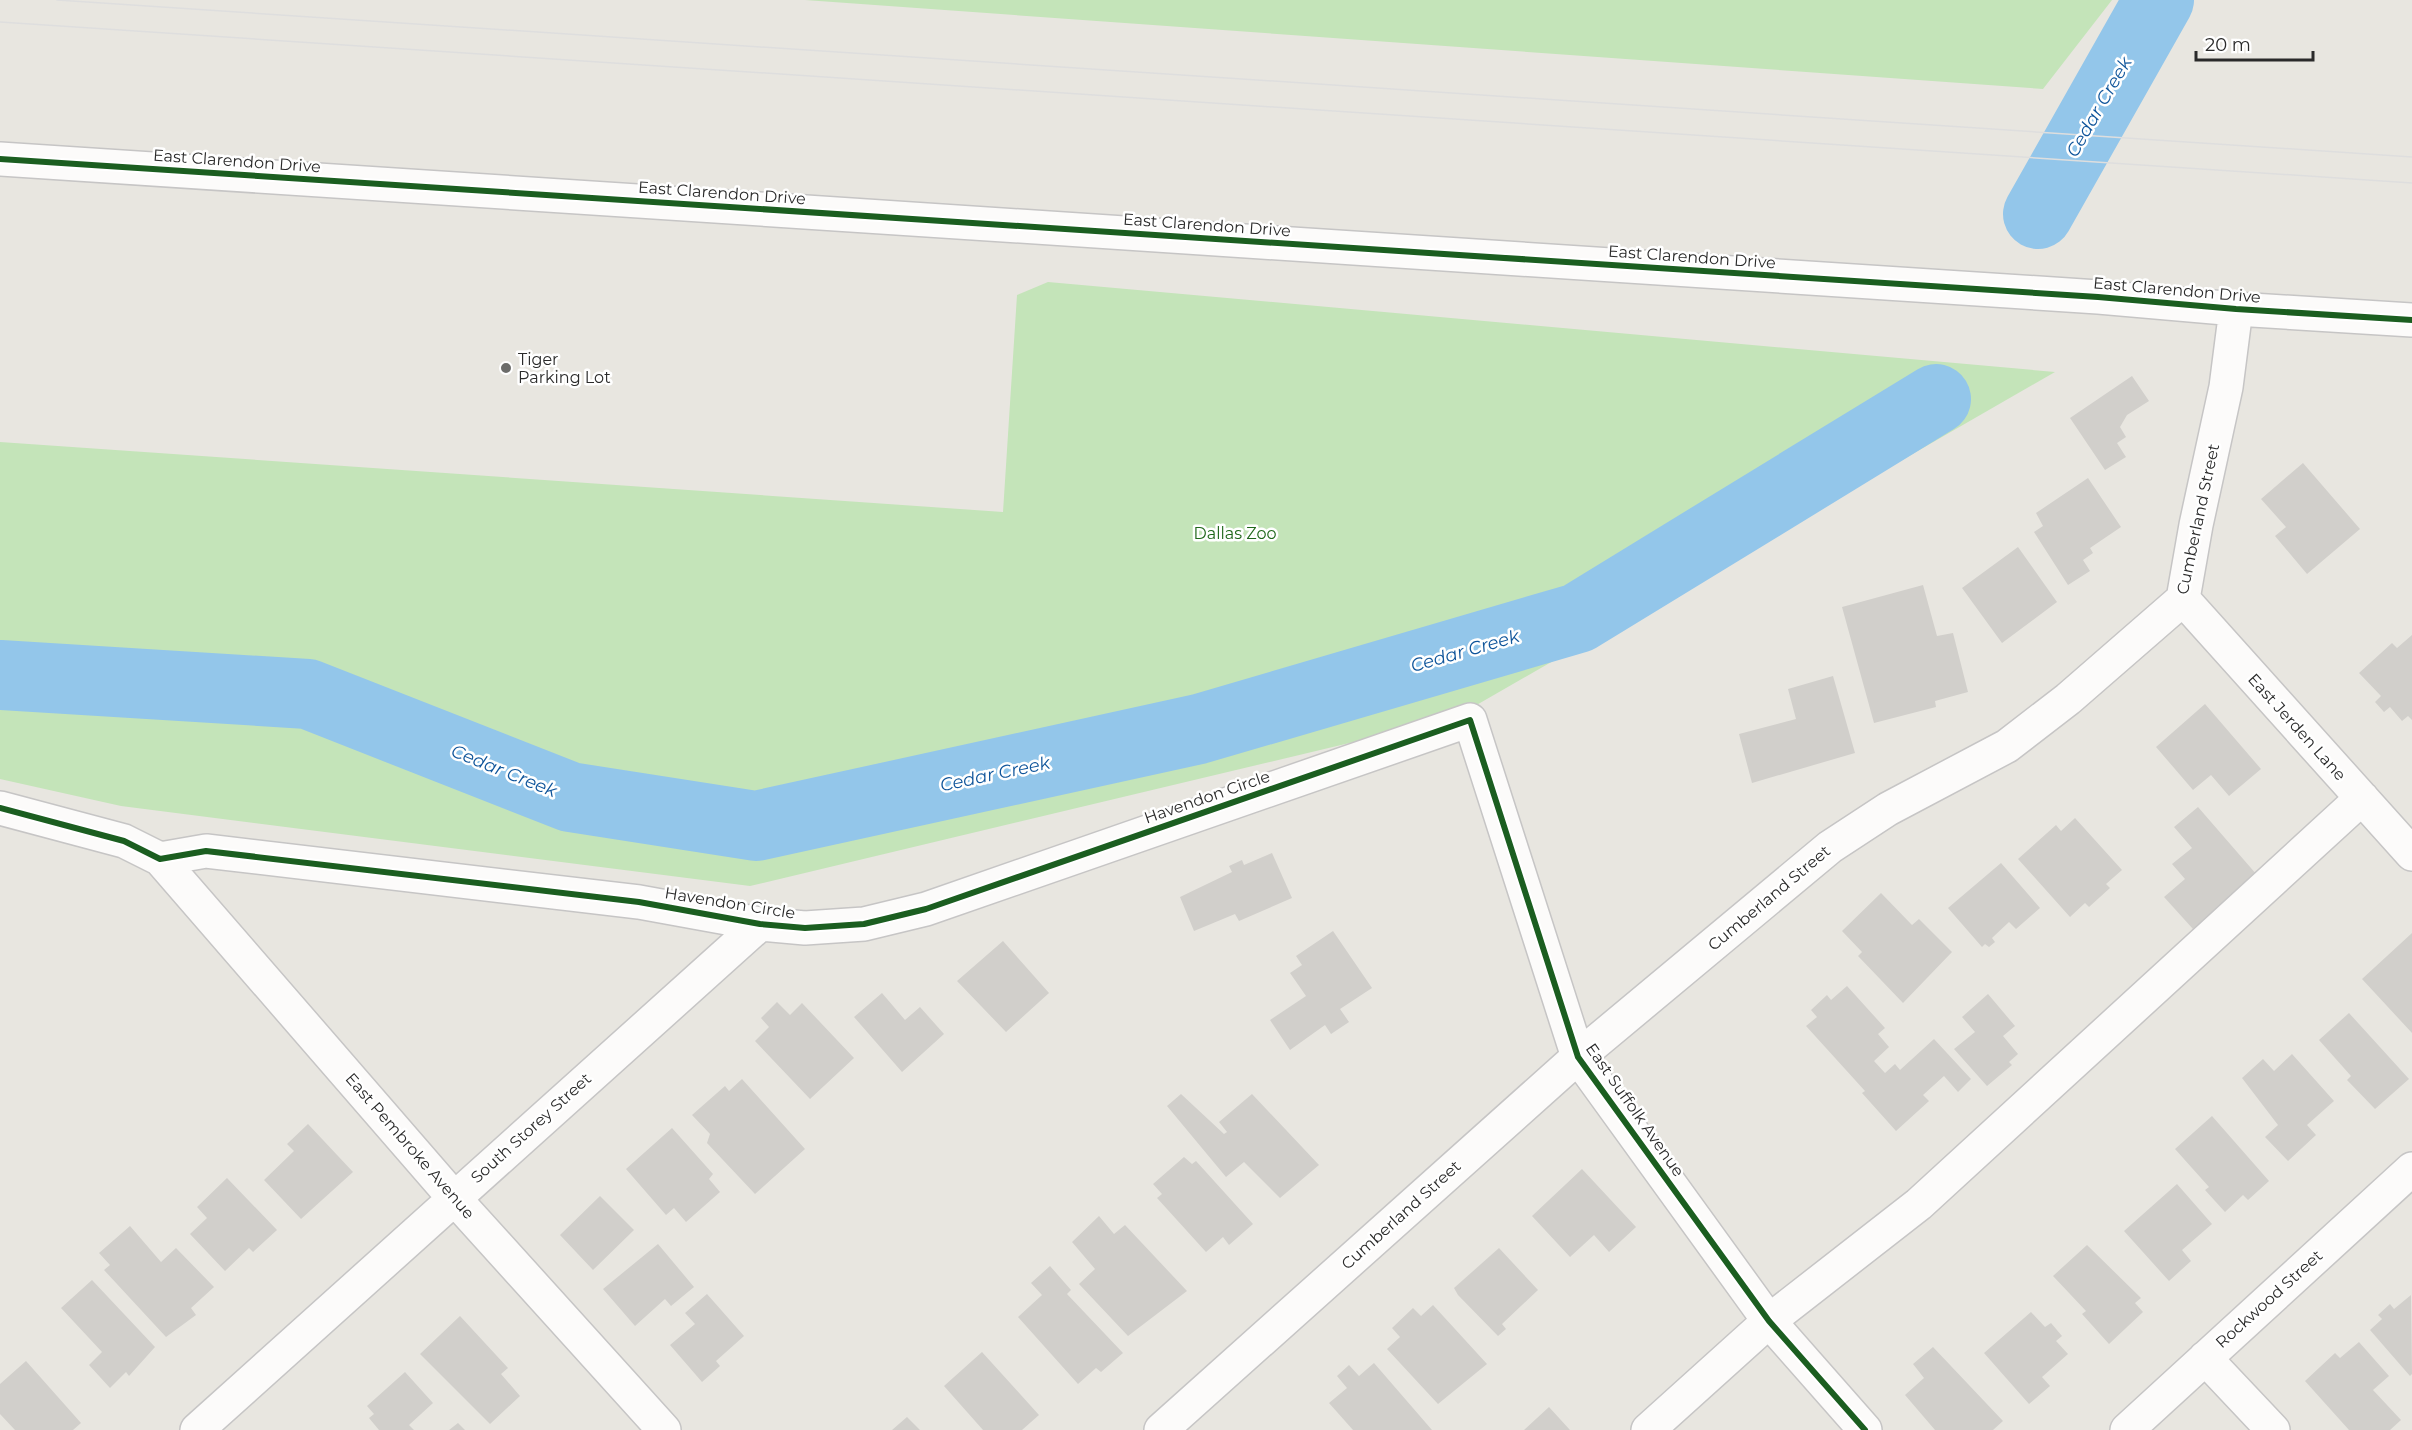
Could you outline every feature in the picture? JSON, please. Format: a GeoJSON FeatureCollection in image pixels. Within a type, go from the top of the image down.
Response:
{"type":"FeatureCollection","features":[{"type":"Feature","properties":{"kind":"street","name":"East Clarendon Drive"},"geometry":{"type":"LineString","coordinates":[[0,159],[2098,297],[2236,309],[2412,320]]}},
{"type":"Feature","properties":{"kind":"street","name":"Cumberland Street"},"geometry":{"type":"LineString","coordinates":[[1161,1430],[1578,1057],[1830,847],[1888,809],[2007,746],[2068,699],[2183,599],[2196,525],[2226,387],[2236,309]]}},
{"type":"Feature","properties":{"kind":"street","name":"East Jerden Lane"},"geometry":{"type":"LineString","coordinates":[[2183,599],[2412,854]]}},
{"type":"Feature","properties":{"kind":"street","name":"East Suffolk Avenue"},"geometry":{"type":"LineString","coordinates":[[1470,720],[1578,1057],[1768,1321],[1865,1430]]}},
{"type":"Feature","properties":{"kind":"street","name":"Havendon Circle"},"geometry":{"type":"LineString","coordinates":[[160,859],[206,851],[639,902],[760,924],[805,928],[864,924],[926,909],[1470,720]]}},
{"type":"Feature","properties":{"kind":"street"},"geometry":{"type":"LineString","coordinates":[[1648,1430],[1768,1321],[1919,1204],[2362,798]]}},
{"type":"Feature","properties":{"kind":"street"},"geometry":{"type":"LineString","coordinates":[[0,808],[124,841],[160,859]]}},
{"type":"Feature","properties":{"kind":"street","name":"East Pembroke Avenue"},"geometry":{"type":"LineString","coordinates":[[160,859],[454,1198],[664,1430]]}},
{"type":"Feature","properties":{"kind":"street","name":"South Storey Street"},"geometry":{"type":"LineString","coordinates":[[197,1430],[760,924]]}},
{"type":"Feature","properties":{"kind":"street","name":"Rockwood Street"},"geometry":{"type":"LineString","coordinates":[[2127,1430],[2412,1169]]}},
{"type":"Feature","properties":{"kind":"street"},"geometry":{"type":"LineString","coordinates":[[2205,1358],[2273,1430]]}},
{"type":"Feature","properties":{"kind":"green space"},"geometry":{"type":"Polygon","coordinates":[[[805,0],[2112,0],[2043,89],[805,0]]]}},
{"type":"Feature","properties":{"kind":"green space","name":"Dallas Zoo"},"geometry":{"type":"Polygon","coordinates":[[[1048,282],[2055,372],[1454,718],[750,886],[121,806],[0,779],[0,442],[1003,512],[1017,295],[1048,282]]]}},
{"type":"Feature","properties":{"kind":"building"},"geometry":{"type":"Polygon","coordinates":[[[2132,376],[2149,401],[2127,415],[2120,427],[2126,437],[2117,443],[2126,457],[2105,470],[2070,418],[2132,376]]]}},
{"type":"Feature","properties":{"kind":"building"},"geometry":{"type":"Polygon","coordinates":[[[2303,463],[2360,529],[2307,574],[2275,536],[2286,527],[2261,499],[2303,463]]]}},
{"type":"Feature","properties":{"kind":"building"},"geometry":{"type":"Polygon","coordinates":[[[2088,478],[2121,527],[2090,548],[2093,553],[2083,560],[2090,571],[2068,585],[2034,532],[2043,526],[2036,513],[2088,478]]]}},
{"type":"Feature","properties":{"kind":"building"},"geometry":{"type":"Polygon","coordinates":[[[2018,547],[2057,602],[2002,643],[1962,588],[2018,547]]]}},
{"type":"Feature","properties":{"kind":"building"},"geometry":{"type":"Polygon","coordinates":[[[1923,585],[1937,636],[1953,633],[1968,692],[1935,701],[1936,707],[1874,723],[1842,607],[1923,585]]]}},
{"type":"Feature","properties":{"kind":"building"},"geometry":{"type":"Polygon","coordinates":[[[2412,635],[2412,720],[2408,716],[2402,721],[2390,707],[2384,712],[2375,702],[2381,696],[2359,673],[2392,643],[2397,648],[2412,635]]]}},
{"type":"Feature","properties":{"kind":"building"},"geometry":{"type":"Polygon","coordinates":[[[1833,676],[1855,753],[1752,783],[1739,734],[1796,719],[1788,689],[1833,676]]]}},
{"type":"Feature","properties":{"kind":"building"},"geometry":{"type":"Polygon","coordinates":[[[2205,704],[2261,769],[2229,796],[2211,775],[2193,790],[2156,747],[2205,704]]]}},
{"type":"Feature","properties":{"kind":"building"},"geometry":{"type":"Polygon","coordinates":[[[2198,807],[2257,875],[2193,929],[2164,897],[2185,879],[2172,864],[2192,848],[2174,827],[2198,807]]]}},
{"type":"Feature","properties":{"kind":"building"},"geometry":{"type":"Polygon","coordinates":[[[2075,818],[2122,870],[2106,884],[2110,888],[2089,907],[2085,903],[2070,917],[2018,859],[2056,825],[2061,831],[2075,818]]]}},
{"type":"Feature","properties":{"kind":"building"},"geometry":{"type":"Polygon","coordinates":[[[1272,853],[1292,898],[1239,921],[1235,914],[1194,931],[1180,897],[1232,872],[1229,866],[1242,860],[1244,865],[1272,853]]]}},
{"type":"Feature","properties":{"kind":"building"},"geometry":{"type":"Polygon","coordinates":[[[2001,863],[2040,908],[2016,929],[2009,922],[1992,938],[1995,942],[1989,947],[1985,944],[1982,947],[1948,908],[2001,863]]]}},
{"type":"Feature","properties":{"kind":"building"},"geometry":{"type":"Polygon","coordinates":[[[1881,893],[1912,925],[1919,919],[1952,952],[1903,1003],[1858,956],[1862,952],[1842,931],[1881,893]]]}},
{"type":"Feature","properties":{"kind":"building"},"geometry":{"type":"Polygon","coordinates":[[[1333,931],[1372,988],[1340,1009],[1349,1022],[1331,1034],[1325,1025],[1290,1050],[1270,1020],[1306,996],[1290,973],[1302,965],[1296,956],[1333,931]]]}},
{"type":"Feature","properties":{"kind":"building"},"geometry":{"type":"Polygon","coordinates":[[[2412,933],[2412,1033],[2362,979],[2412,933]]]}},
{"type":"Feature","properties":{"kind":"building"},"geometry":{"type":"Polygon","coordinates":[[[1003,941],[1049,993],[1006,1032],[957,981],[1003,941]]]}},
{"type":"Feature","properties":{"kind":"building"},"geometry":{"type":"Polygon","coordinates":[[[1847,986],[1885,1028],[1878,1034],[1889,1047],[1874,1061],[1885,1073],[1895,1064],[1900,1070],[1934,1039],[1971,1079],[1958,1092],[1944,1076],[1923,1095],[1929,1101],[1896,1131],[1862,1093],[1865,1091],[1806,1026],[1817,1017],[1811,1010],[1827,995],[1831,1000],[1847,986]]]}},
{"type":"Feature","properties":{"kind":"building"},"geometry":{"type":"Polygon","coordinates":[[[882,993],[905,1020],[920,1007],[944,1034],[902,1072],[854,1017],[882,993]]]}},
{"type":"Feature","properties":{"kind":"building"},"geometry":{"type":"Polygon","coordinates":[[[1988,994],[2015,1026],[2003,1036],[2018,1054],[2009,1062],[2012,1065],[1987,1086],[1954,1049],[1975,1032],[1962,1017],[1988,994]]]}},
{"type":"Feature","properties":{"kind":"building"},"geometry":{"type":"Polygon","coordinates":[[[777,1002],[790,1015],[802,1003],[854,1058],[810,1099],[755,1041],[769,1027],[761,1018],[777,1002]]]}},
{"type":"Feature","properties":{"kind":"building"},"geometry":{"type":"Polygon","coordinates":[[[2349,1013],[2409,1079],[2375,1109],[2347,1080],[2351,1076],[2319,1040],[2349,1013]]]}},
{"type":"Feature","properties":{"kind":"building"},"geometry":{"type":"Polygon","coordinates":[[[2292,1054],[2334,1101],[2307,1125],[2316,1135],[2288,1161],[2265,1137],[2278,1125],[2242,1078],[2263,1059],[2274,1071],[2292,1054]]]}},
{"type":"Feature","properties":{"kind":"building"},"geometry":{"type":"Polygon","coordinates":[[[742,1079],[805,1149],[755,1194],[707,1143],[710,1134],[692,1115],[725,1086],[729,1091],[742,1079]]]}},
{"type":"Feature","properties":{"kind":"building"},"geometry":{"type":"Polygon","coordinates":[[[1181,1094],[1224,1134],[1227,1132],[1219,1122],[1252,1094],[1319,1165],[1280,1198],[1244,1162],[1226,1177],[1167,1106],[1181,1094]]]}},
{"type":"Feature","properties":{"kind":"building"},"geometry":{"type":"Polygon","coordinates":[[[2212,1116],[2269,1181],[2248,1200],[2243,1195],[2225,1212],[2205,1190],[2209,1187],[2175,1149],[2212,1116]]]}},
{"type":"Feature","properties":{"kind":"building"},"geometry":{"type":"Polygon","coordinates":[[[308,1124],[353,1172],[301,1219],[264,1180],[294,1151],[287,1144],[308,1124]]]}},
{"type":"Feature","properties":{"kind":"building"},"geometry":{"type":"Polygon","coordinates":[[[672,1128],[713,1174],[709,1179],[720,1192],[686,1222],[674,1208],[666,1215],[626,1169],[672,1128]]]}},
{"type":"Feature","properties":{"kind":"building"},"geometry":{"type":"Polygon","coordinates":[[[1184,1157],[1192,1164],[1196,1161],[1253,1224],[1229,1245],[1223,1237],[1206,1252],[1157,1198],[1162,1194],[1153,1184],[1184,1157]]]}},
{"type":"Feature","properties":{"kind":"building"},"geometry":{"type":"Polygon","coordinates":[[[1582,1169],[1636,1227],[1609,1252],[1594,1235],[1570,1257],[1532,1216],[1582,1169]]]}},
{"type":"Feature","properties":{"kind":"building"},"geometry":{"type":"Polygon","coordinates":[[[227,1178],[277,1230],[253,1252],[249,1248],[225,1271],[190,1234],[207,1218],[197,1207],[227,1178]]]}},
{"type":"Feature","properties":{"kind":"building"},"geometry":{"type":"Polygon","coordinates":[[[2177,1184],[2212,1224],[2182,1250],[2191,1261],[2169,1281],[2124,1231],[2177,1184]]]}},
{"type":"Feature","properties":{"kind":"building"},"geometry":{"type":"Polygon","coordinates":[[[600,1196],[634,1230],[593,1270],[560,1235],[600,1196]]]}},
{"type":"Feature","properties":{"kind":"building"},"geometry":{"type":"Polygon","coordinates":[[[1099,1216],[1114,1234],[1125,1225],[1187,1291],[1128,1336],[1079,1284],[1095,1269],[1072,1242],[1099,1216]]]}},
{"type":"Feature","properties":{"kind":"building"},"geometry":{"type":"Polygon","coordinates":[[[130,1226],[161,1262],[176,1248],[214,1287],[191,1308],[196,1315],[166,1337],[104,1270],[110,1265],[99,1253],[130,1226]]]}},
{"type":"Feature","properties":{"kind":"building"},"geometry":{"type":"Polygon","coordinates":[[[658,1244],[694,1287],[671,1306],[665,1299],[635,1326],[603,1289],[658,1244]]]}},
{"type":"Feature","properties":{"kind":"building"},"geometry":{"type":"Polygon","coordinates":[[[2087,1245],[2141,1298],[2135,1303],[2143,1312],[2109,1344],[2082,1314],[2086,1311],[2053,1276],[2087,1245]]]}},
{"type":"Feature","properties":{"kind":"building"},"geometry":{"type":"Polygon","coordinates":[[[1499,1248],[1538,1290],[1502,1324],[1506,1329],[1498,1336],[1454,1288],[1499,1248]]]}},
{"type":"Feature","properties":{"kind":"building"},"geometry":{"type":"Polygon","coordinates":[[[1050,1266],[1071,1290],[1067,1294],[1123,1353],[1101,1372],[1096,1368],[1078,1384],[1018,1317],[1042,1295],[1031,1283],[1050,1266]]]}},
{"type":"Feature","properties":{"kind":"building"},"geometry":{"type":"Polygon","coordinates":[[[92,1280],[155,1347],[129,1376],[126,1372],[110,1388],[89,1365],[102,1352],[61,1308],[92,1280]]]}},
{"type":"Feature","properties":{"kind":"building"},"geometry":{"type":"Polygon","coordinates":[[[707,1294],[744,1336],[716,1361],[720,1366],[702,1382],[670,1345],[695,1324],[685,1313],[707,1294]]]}},
{"type":"Feature","properties":{"kind":"building"},"geometry":{"type":"Polygon","coordinates":[[[2411,1295],[2412,1374],[2410,1376],[2370,1330],[2382,1319],[2378,1315],[2390,1304],[2394,1309],[2411,1295]]]}},
{"type":"Feature","properties":{"kind":"building"},"geometry":{"type":"Polygon","coordinates":[[[1433,1305],[1487,1364],[1438,1404],[1387,1349],[1400,1337],[1392,1328],[1413,1308],[1421,1316],[1433,1305]]]}},
{"type":"Feature","properties":{"kind":"building"},"geometry":{"type":"Polygon","coordinates":[[[2031,1312],[2045,1327],[2051,1323],[2062,1336],[2056,1341],[2068,1354],[2042,1377],[2050,1386],[2029,1404],[1984,1353],[2031,1312]]]}},
{"type":"Feature","properties":{"kind":"building"},"geometry":{"type":"Polygon","coordinates":[[[460,1316],[508,1368],[501,1374],[520,1396],[490,1424],[420,1354],[460,1316]]]}},
{"type":"Feature","properties":{"kind":"building"},"geometry":{"type":"Polygon","coordinates":[[[2359,1342],[2389,1376],[2373,1390],[2401,1420],[2390,1430],[2349,1430],[2305,1381],[2335,1353],[2340,1358],[2359,1342]]]}},
{"type":"Feature","properties":{"kind":"building"},"geometry":{"type":"Polygon","coordinates":[[[1933,1347],[2003,1421],[1993,1430],[1935,1430],[1905,1395],[1924,1378],[1913,1364],[1933,1347]]]}},
{"type":"Feature","properties":{"kind":"building"},"geometry":{"type":"Polygon","coordinates":[[[982,1352],[1039,1415],[1022,1430],[983,1430],[944,1386],[982,1352]]]}},
{"type":"Feature","properties":{"kind":"building"},"geometry":{"type":"Polygon","coordinates":[[[26,1361],[81,1423],[73,1430],[15,1430],[0,1414],[0,1384],[26,1361]]]}},
{"type":"Feature","properties":{"kind":"building"},"geometry":{"type":"Polygon","coordinates":[[[1374,1363],[1432,1430],[1353,1430],[1329,1403],[1347,1388],[1337,1376],[1349,1365],[1359,1376],[1374,1363]]]}},
{"type":"Feature","properties":{"kind":"building"},"geometry":{"type":"Polygon","coordinates":[[[405,1372],[433,1403],[409,1425],[414,1430],[379,1430],[369,1418],[374,1414],[367,1406],[405,1372]]]}},
{"type":"Feature","properties":{"kind":"building"},"geometry":{"type":"Polygon","coordinates":[[[1549,1407],[1570,1430],[1524,1430],[1549,1407]]]}},
{"type":"Feature","properties":{"kind":"building"},"geometry":{"type":"Polygon","coordinates":[[[907,1417],[920,1430],[892,1430],[907,1417]]]}},
{"type":"Feature","properties":{"kind":"building"},"geometry":{"type":"Polygon","coordinates":[[[458,1423],[465,1430],[449,1430],[458,1423]]]}},
{"type":"Feature","properties":{"kind":"waterway","name":"Cedar Creek"},"geometry":{"type":"LineString","coordinates":[[2038,214],[2159,0]]}},
{"type":"Feature","properties":{"kind":"waterway","name":"Cedar Creek"},"geometry":{"type":"LineString","coordinates":[[0,675],[308,694],[570,797],[756,826],[1199,729],[1578,618],[1936,399]]}},
{"type":"Feature","properties":{"kind":"tram line"},"geometry":{"type":"LineString","coordinates":[[57,0],[2412,157]]}},
{"type":"Feature","properties":{"kind":"tram line"},"geometry":{"type":"LineString","coordinates":[[0,22],[2412,183]]}},
{"type":"Feature","properties":{"kind":"cycle path"},"geometry":{"type":"LineString","coordinates":[[0,159],[2098,297],[2236,309],[2412,320]]}},
{"type":"Feature","properties":{"kind":"cycle path"},"geometry":{"type":"LineString","coordinates":[[0,808],[124,841],[160,859],[206,851],[639,902],[760,924],[805,928],[864,924],[926,909],[1470,720],[1578,1057],[1769,1321],[1865,1430]]}},
{"type":"Feature","properties":{"kind":"place","name":"Tiger Parking Lot"},"geometry":{"type":"Point","coordinates":[506,368]}}]}
